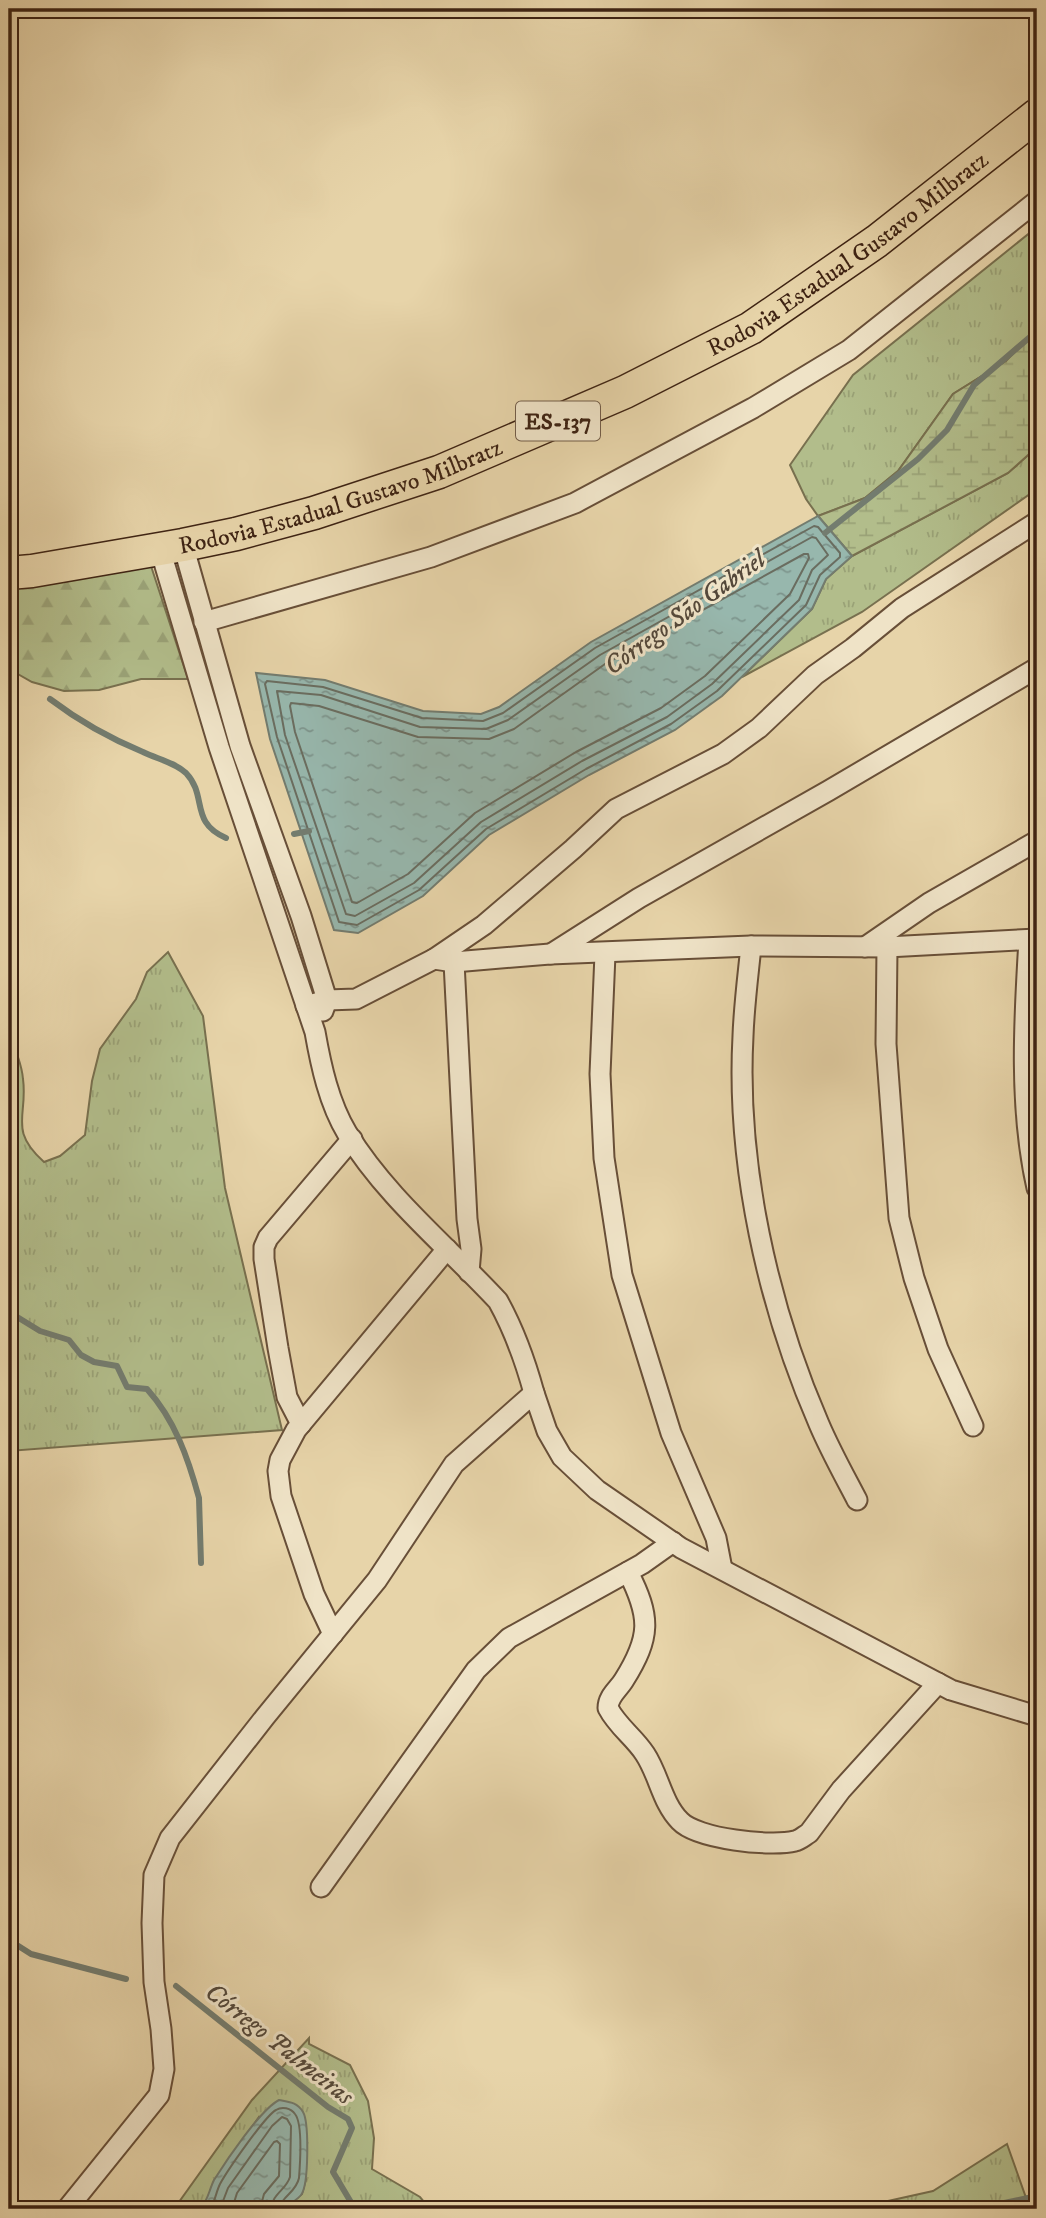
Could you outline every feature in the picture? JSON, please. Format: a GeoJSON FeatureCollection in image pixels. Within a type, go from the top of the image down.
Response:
{"type":"FeatureCollection","features":[{"type":"Feature","properties":{"kind":"main road","name":"Rodovia Estadual Gustavo Milbratz"},"geometry":{"type":"LineString","coordinates":[[9,573],[172,547],[236,534],[314,513],[439,472],[625,391],[751,328],[877,241],[1037,115]]}},
{"type":"Feature","properties":{"kind":"street"},"geometry":{"type":"LineString","coordinates":[[204,622],[431,556],[575,503],[729,421],[849,350],[1037,201]]}},
{"type":"Feature","properties":{"kind":"street"},"geometry":{"type":"LineString","coordinates":[[306,1006],[327,1000],[356,999],[434,959],[484,925],[616,809],[723,754],[759,728],[815,675],[902,608],[1037,522]]}},
{"type":"Feature","properties":{"kind":"street"},"geometry":{"type":"LineString","coordinates":[[172,547],[204,622],[240,746],[301,916],[327,1000],[315,1032]]}},
{"type":"Feature","properties":{"kind":"street"},"geometry":{"type":"LineString","coordinates":[[172,547],[219,747],[315,1032],[331,1097],[352,1139],[374,1172],[498,1301],[525,1360],[547,1431],[562,1457],[597,1490],[673,1542],[722,1569],[951,1690],[1037,1716]]}},
{"type":"Feature","properties":{"kind":"street"},"geometry":{"type":"LineString","coordinates":[[550,954],[639,898],[1037,668]]}},
{"type":"Feature","properties":{"kind":"street"},"geometry":{"type":"LineString","coordinates":[[865,947],[929,903],[1037,841]]}},
{"type":"Feature","properties":{"kind":"street"},"geometry":{"type":"LineString","coordinates":[[434,959],[454,962],[550,954],[605,954],[751,946],[887,947],[1033,939],[1024,1016],[1026,1099],[1037,1188]]}},
{"type":"Feature","properties":{"kind":"street"},"geometry":{"type":"LineString","coordinates":[[751,946],[743,1037],[744,1112],[753,1196],[769,1276],[792,1351],[819,1424],[857,1500]]}},
{"type":"Feature","properties":{"kind":"street"},"geometry":{"type":"LineString","coordinates":[[887,947],[886,1045],[899,1218],[914,1278],[938,1349],[973,1426]]}},
{"type":"Feature","properties":{"kind":"street"},"geometry":{"type":"LineString","coordinates":[[605,954],[600,1074],[604,1158],[622,1275],[671,1433],[716,1538],[722,1569]]}},
{"type":"Feature","properties":{"kind":"street"},"geometry":{"type":"LineString","coordinates":[[454,962],[467,1219],[471,1249],[470,1272]]}},
{"type":"Feature","properties":{"kind":"street"},"geometry":{"type":"LineString","coordinates":[[301,1424],[287,1397],[265,1273],[264,1247],[268,1238],[352,1139]]}},
{"type":"Feature","properties":{"kind":"street"},"geometry":{"type":"LineString","coordinates":[[333,1634],[314,1594],[281,1496],[278,1471],[280,1460],[301,1424],[447,1249]]}},
{"type":"Feature","properties":{"kind":"street"},"geometry":{"type":"LineString","coordinates":[[67,2209],[159,2095],[163,2069],[161,2028],[154,1982],[153,1875],[170,1838],[377,1580],[454,1464],[534,1393]]}},
{"type":"Feature","properties":{"kind":"street"},"geometry":{"type":"LineString","coordinates":[[321,1887],[476,1670],[509,1638],[628,1572],[673,1542]]}},
{"type":"Feature","properties":{"kind":"street"},"geometry":{"type":"LineString","coordinates":[[628,1572],[640,1595],[646,1619],[643,1640],[632,1666],[611,1696],[608,1708],[618,1725],[643,1751],[671,1811],[690,1829],[704,1834],[758,1842],[793,1842],[802,1838],[809,1833],[841,1790],[938,1683]]}},
{"type":"Feature","properties":{"kind":"green space"},"geometry":{"type":"Polygon","coordinates":[[[1037,227],[1037,329],[1006,361],[953,394],[898,471],[865,498],[818,516],[806,499],[790,465],[853,375],[1037,227]]]}},
{"type":"Feature","properties":{"kind":"green space"},"geometry":{"type":"Polygon","coordinates":[[[1037,329],[1037,447],[1008,473],[852,556],[818,516],[865,498],[898,471],[953,394],[1006,361],[1037,329]]]}},
{"type":"Feature","properties":{"kind":"green space"},"geometry":{"type":"Polygon","coordinates":[[[1037,447],[1037,489],[862,612],[742,677],[812,609],[826,579],[852,556],[1008,473],[1037,447]]]}},
{"type":"Feature","properties":{"kind":"green space"},"geometry":{"type":"Polygon","coordinates":[[[151,566],[188,679],[141,679],[99,690],[64,691],[32,682],[9,669],[9,586],[151,566]]]}},
{"type":"Feature","properties":{"kind":"green space"},"geometry":{"type":"Polygon","coordinates":[[[168,952],[203,1016],[225,1188],[282,1430],[9,1451],[9,1036],[22,1074],[23,1131],[26,1141],[44,1162],[60,1156],[85,1135],[92,1081],[100,1049],[136,999],[147,972],[168,952]]]}},
{"type":"Feature","properties":{"kind":"green space"},"geometry":{"type":"Polygon","coordinates":[[[309,2038],[309,2044],[350,2065],[368,2101],[374,2138],[372,2169],[420,2197],[430,2209],[284,2209],[302,2194],[306,2179],[259,2117],[214,2181],[206,2204],[200,2209],[174,2209],[252,2100],[309,2038]]]}},
{"type":"Feature","properties":{"kind":"green space"},"geometry":{"type":"Polygon","coordinates":[[[1007,2144],[1030,2209],[866,2209],[933,2191],[1007,2144]]]}},
{"type":"Feature","properties":{"kind":"water"},"geometry":{"type":"Polygon","coordinates":[[[818,516],[852,556],[826,579],[812,609],[722,696],[675,730],[589,775],[489,835],[423,896],[358,933],[334,930],[270,739],[256,673],[325,680],[423,711],[481,714],[499,707],[591,642],[818,516]]]}},
{"type":"Feature","properties":{"kind":"water"},"geometry":{"type":"Polygon","coordinates":[[[279,2100],[298,2106],[305,2118],[307,2167],[301,2195],[284,2209],[200,2209],[214,2180],[235,2149],[253,2125],[279,2100]]]}},
{"type":"Feature","properties":{"kind":"waterway","name":"Córrego São Gabriel"},"geometry":{"type":"LineString","coordinates":[[825,533],[918,459],[947,430],[974,385],[1037,331]]}},
{"type":"Feature","properties":{"kind":"waterway","name":"Córrego São Gabriel"},"geometry":{"type":"LineString","coordinates":[[50,699],[106,735],[181,769],[193,782],[207,824],[226,838]]}},
{"type":"Feature","properties":{"kind":"waterway","name":"Córrego São Gabriel"},"geometry":{"type":"LineString","coordinates":[[294,834],[309,831]]}},
{"type":"Feature","properties":{"kind":"waterway"},"geometry":{"type":"LineString","coordinates":[[9,1312],[40,1331],[69,1340],[81,1355],[94,1362],[117,1366],[127,1387],[147,1389],[157,1401],[179,1440],[199,1498],[201,1563]]}},
{"type":"Feature","properties":{"kind":"waterway","name":"Córrego Palmeiras"},"geometry":{"type":"LineString","coordinates":[[9,1940],[31,1954],[126,1979]]}},
{"type":"Feature","properties":{"kind":"waterway","name":"Córrego Palmeiras"},"geometry":{"type":"LineString","coordinates":[[176,1986],[328,2107],[348,2119],[352,2128],[333,2172],[355,2209]]}},
{"type":"Feature","properties":{"kind":"waterway"},"geometry":{"type":"LineString","coordinates":[[976,2209],[1037,2196]]}}]}
